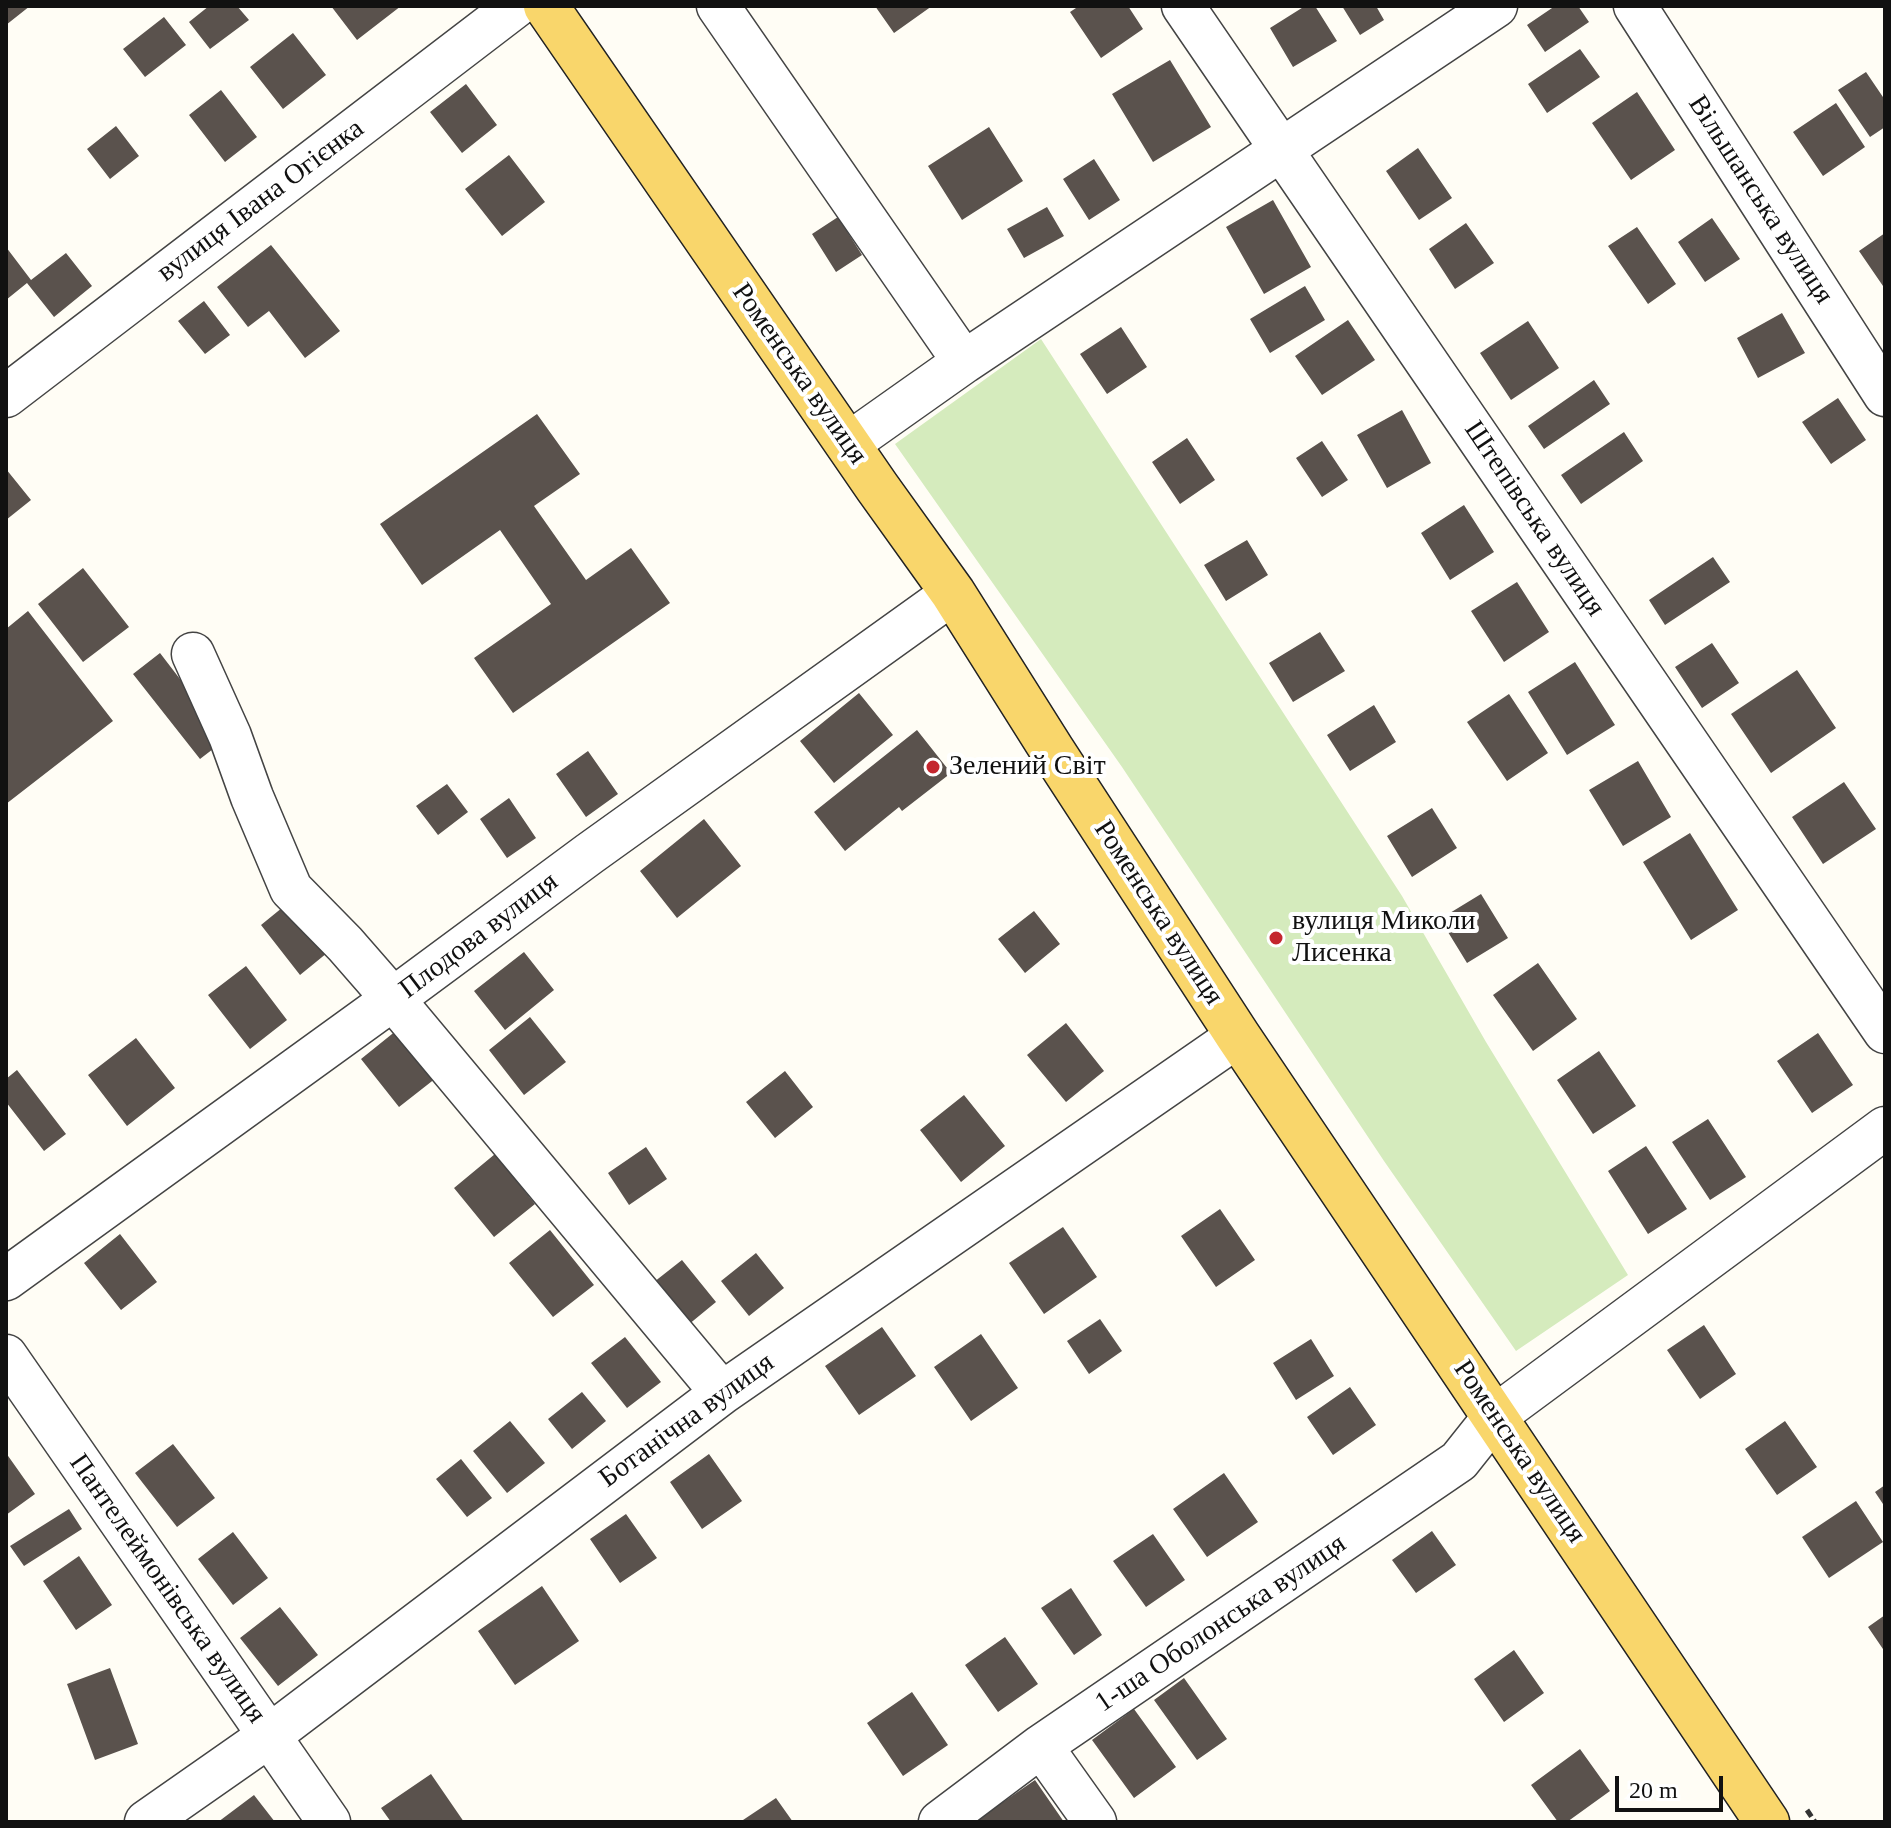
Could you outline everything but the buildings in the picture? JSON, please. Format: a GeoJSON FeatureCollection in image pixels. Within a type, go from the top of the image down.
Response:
{"type":"FeatureCollection","features":[{"type":"Feature","properties":{"kind":"main road","name":"Роменська вулиця"},"geometry":{"type":"LineString","coordinates":[[546,6],[953,593],[1238,1036],[1767,1822]]}},
{"type":"Feature","properties":{"kind":"street","name":"вулиця Івана Огієнка"},"geometry":{"type":"LineString","coordinates":[[6,395],[516,6]]}},
{"type":"Feature","properties":{"kind":"street"},"geometry":{"type":"LineString","coordinates":[[718,6],[964,362]]}},
{"type":"Feature","properties":{"kind":"street","name":"Штепівська вулиця"},"geometry":{"type":"LineString","coordinates":[[1183,6],[1885,1032]]}},
{"type":"Feature","properties":{"kind":"street"},"geometry":{"type":"LineString","coordinates":[[848,444],[964,362],[1496,6]]}},
{"type":"Feature","properties":{"kind":"street","name":"Вільшанська вулиця"},"geometry":{"type":"LineString","coordinates":[[1635,6],[1885,395]]}},
{"type":"Feature","properties":{"kind":"street","name":"Плодова вулиця"},"geometry":{"type":"LineString","coordinates":[[6,1279],[953,593]]}},
{"type":"Feature","properties":{"kind":"street"},"geometry":{"type":"LineString","coordinates":[[193,654],[230,736],[291,889],[393,999],[722,1393]]}},
{"type":"Feature","properties":{"kind":"street","name":"Ботанічна вулиця"},"geometry":{"type":"LineString","coordinates":[[146,1822],[269,1736],[722,1393],[1238,1036]]}},
{"type":"Feature","properties":{"kind":"street"},"geometry":{"type":"LineString","coordinates":[[1494,1417],[1885,1128]]}},
{"type":"Feature","properties":{"kind":"street","name":"Пантелеймонівська вулиця"},"geometry":{"type":"LineString","coordinates":[[6,1356],[329,1822]]}},
{"type":"Feature","properties":{"kind":"street","name":"1-ша Оболонська вулиця"},"geometry":{"type":"LineString","coordinates":[[940,1822],[1041,1746],[1459,1461],[1494,1417]]}},
{"type":"Feature","properties":{"kind":"street"},"geometry":{"type":"LineString","coordinates":[[1041,1746],[1095,1822]]}},
{"type":"Feature","properties":{"kind":"green space"},"geometry":{"type":"Polygon","coordinates":[[[1041,339],[1402,896],[1486,1042],[1628,1275],[1516,1351],[1384,1161],[1122,767],[895,444],[1041,339]]]}},
{"type":"Feature","properties":{"kind":"place","name":"Зелений Світ"},"geometry":{"type":"Point","coordinates":[933,767]}},
{"type":"Feature","properties":{"kind":"place","name":"вулиця Миколи Лисенка"},"geometry":{"type":"Point","coordinates":[1276,938]}}]}
